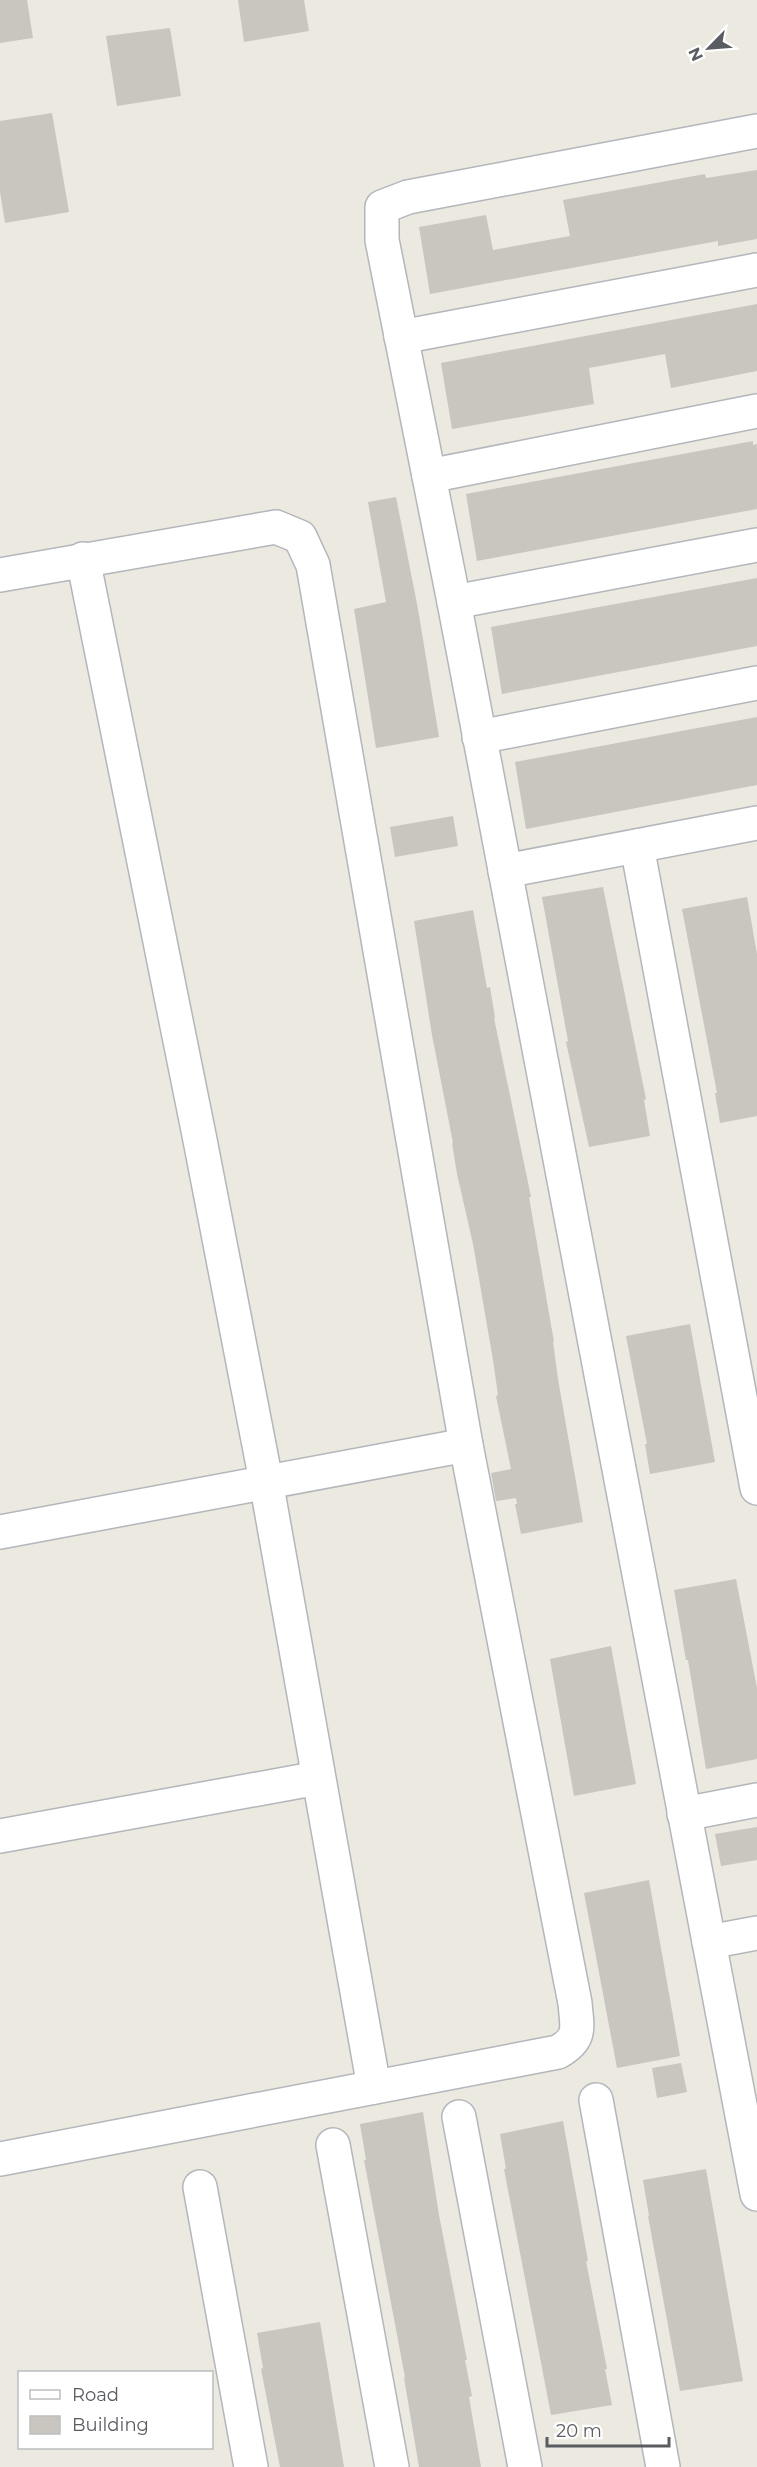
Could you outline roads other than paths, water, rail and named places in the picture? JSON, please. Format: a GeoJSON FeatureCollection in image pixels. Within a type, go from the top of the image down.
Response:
{"type":"FeatureCollection","features":[{"type":"Feature","properties":{"kind":"street"},"geometry":{"type":"LineString","coordinates":[[757,130],[408,197],[382,207],[382,240],[454,602],[684,1814],[709,1942],[746,2074],[757,2194]]}},
{"type":"Feature","properties":{"kind":"street"},"geometry":{"type":"LineString","coordinates":[[401,337],[757,270]]}},
{"type":"Feature","properties":{"kind":"street"},"geometry":{"type":"LineString","coordinates":[[429,476],[757,411]]}},
{"type":"Feature","properties":{"kind":"street"},"geometry":{"type":"LineString","coordinates":[[0,575],[276,527],[300,537],[313,564],[466,1445],[575,2003],[577,2031],[571,2045],[558,2052],[0,2159]]}},
{"type":"Feature","properties":{"kind":"street"},"geometry":{"type":"LineString","coordinates":[[454,602],[757,545]]}},
{"type":"Feature","properties":{"kind":"street"},"geometry":{"type":"LineString","coordinates":[[83,559],[266,1481],[374,2087]]}},
{"type":"Feature","properties":{"kind":"street"},"geometry":{"type":"LineString","coordinates":[[479,737],[757,683]]}},
{"type":"Feature","properties":{"kind":"street"},"geometry":{"type":"LineString","coordinates":[[505,872],[757,824]]}},
{"type":"Feature","properties":{"kind":"street"},"geometry":{"type":"LineString","coordinates":[[637,846],[757,1488]]}},
{"type":"Feature","properties":{"kind":"street"},"geometry":{"type":"LineString","coordinates":[[0,1532],[466,1445]]}},
{"type":"Feature","properties":{"kind":"street"},"geometry":{"type":"LineString","coordinates":[[0,1836],[318,1778]]}},
{"type":"Feature","properties":{"kind":"street"},"geometry":{"type":"LineString","coordinates":[[684,1814],[757,1800]]}},
{"type":"Feature","properties":{"kind":"street"},"geometry":{"type":"LineString","coordinates":[[709,1942],[757,1933]]}},
{"type":"Feature","properties":{"kind":"street"},"geometry":{"type":"LineString","coordinates":[[596,2100],[663,2467]]}},
{"type":"Feature","properties":{"kind":"street"},"geometry":{"type":"LineString","coordinates":[[459,2117],[525,2467]]}},
{"type":"Feature","properties":{"kind":"street"},"geometry":{"type":"LineString","coordinates":[[333,2145],[392,2467]]}},
{"type":"Feature","properties":{"kind":"street"},"geometry":{"type":"LineString","coordinates":[[200,2187],[251,2467]]}}]}
